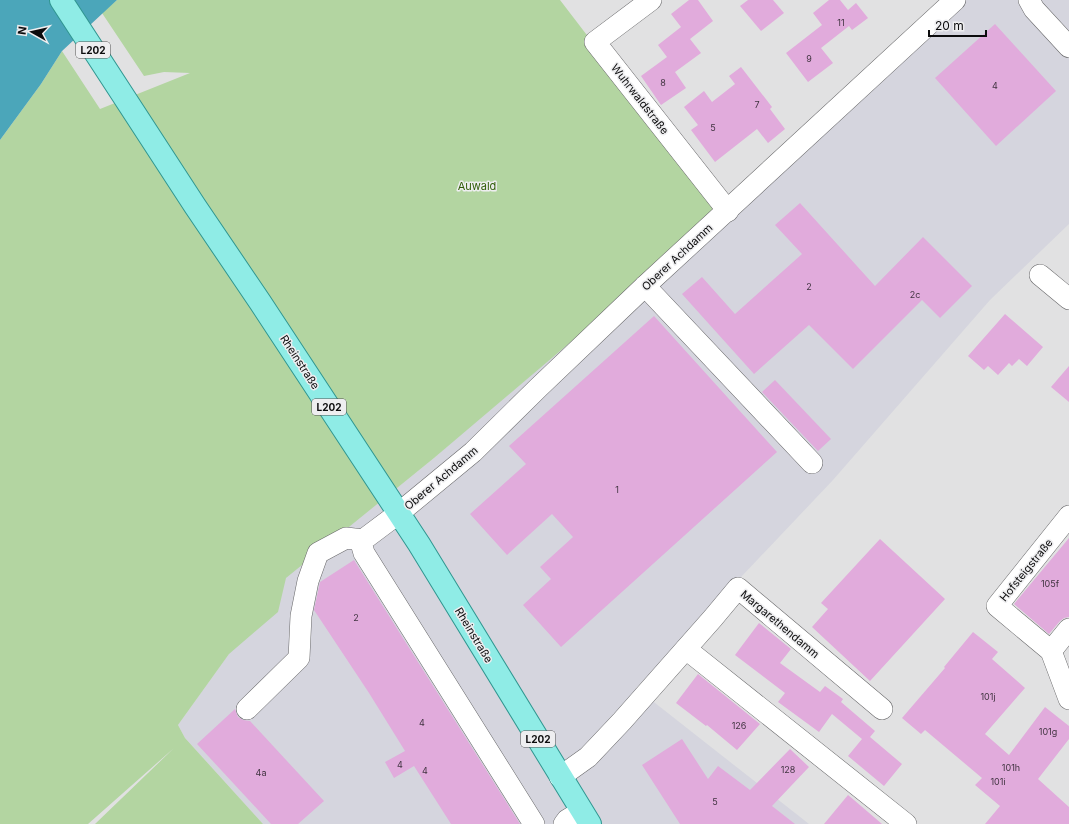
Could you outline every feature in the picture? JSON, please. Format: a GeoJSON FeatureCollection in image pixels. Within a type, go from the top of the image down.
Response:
{"type":"FeatureCollection","features":[{"type":"Feature","properties":{"kind":"main road","name":"Rheinstraße"},"geometry":{"type":"LineString","coordinates":[[61,0],[126,101],[427,556],[560,777],[586,817]]}},
{"type":"Feature","properties":{"kind":"street","name":"Wuhrwaldstraße"},"geometry":{"type":"LineString","coordinates":[[651,0],[595,42],[728,211]]}},
{"type":"Feature","properties":{"kind":"street","name":"Oberer Achdamm"},"geometry":{"type":"LineString","coordinates":[[363,540],[399,513],[473,452],[645,286],[955,0]]}},
{"type":"Feature","properties":{"kind":"street"},"geometry":{"type":"LineString","coordinates":[[1029,0],[1034,9],[1069,47]]}},
{"type":"Feature","properties":{"kind":"street"},"geometry":{"type":"LineString","coordinates":[[1040,275],[1067,297]]}},
{"type":"Feature","properties":{"kind":"street"},"geometry":{"type":"LineString","coordinates":[[645,286],[812,463]]}},
{"type":"Feature","properties":{"kind":"street","name":"Hofsteigstraße"},"geometry":{"type":"LineString","coordinates":[[1069,516],[997,606],[1051,651],[1069,699]]}},
{"type":"Feature","properties":{"kind":"street"},"geometry":{"type":"LineString","coordinates":[[247,710],[299,658],[302,616],[308,581],[318,553],[346,538],[363,540],[362,546],[364,553],[534,824]]}},
{"type":"Feature","properties":{"kind":"street","name":"Margarethendamm"},"geometry":{"type":"LineString","coordinates":[[560,777],[588,757],[622,721],[738,588],[882,709]]}},
{"type":"Feature","properties":{"kind":"street"},"geometry":{"type":"LineString","coordinates":[[1051,651],[1069,629]]}},
{"type":"Feature","properties":{"kind":"street"},"geometry":{"type":"LineString","coordinates":[[686,649],[906,824]]}},
{"type":"Feature","properties":{"kind":"street","name":"Rheinstraße"},"geometry":{"type":"LineString","coordinates":[[564,824],[567,820],[586,817]]}},
{"type":"Feature","properties":{"kind":"shaded area"},"geometry":{"type":"Polygon","coordinates":[[[954,0],[1069,0],[1069,224],[990,300],[833,480],[636,688],[809,824],[263,824],[185,738],[178,725],[261,609],[269,590],[434,458],[954,0]]]}},
{"type":"Feature","properties":{"kind":"green space","name":"Auwald"},"geometry":{"type":"Polygon","coordinates":[[[117,0],[560,0],[721,210],[672,256],[434,458],[286,578],[278,612],[229,654],[178,725],[185,738],[263,824],[95,824],[174,748],[88,824],[0,824],[0,140],[41,84],[62,51],[100,109],[190,73],[164,72],[144,76],[102,13],[117,0]]]}},
{"type":"Feature","properties":{"kind":"water"},"geometry":{"type":"Polygon","coordinates":[[[0,0],[117,0],[62,51],[41,84],[0,140],[0,0]]]}},
{"type":"Feature","properties":{"kind":"building"},"geometry":{"type":"Polygon","coordinates":[[[689,0],[698,0],[713,21],[690,39],[701,53],[675,72],[686,88],[661,105],[641,76],[667,57],[658,45],[681,27],[671,14],[689,0]]]}},
{"type":"Feature","properties":{"kind":"building"},"geometry":{"type":"Polygon","coordinates":[[[748,0],[773,0],[784,13],[761,31],[740,6],[748,0]]]}},
{"type":"Feature","properties":{"kind":"building"},"geometry":{"type":"Polygon","coordinates":[[[829,0],[840,0],[848,10],[856,3],[868,18],[852,30],[849,26],[821,48],[833,63],[808,82],[786,53],[822,25],[813,13],[829,0]]]}},
{"type":"Feature","properties":{"kind":"building"},"geometry":{"type":"Polygon","coordinates":[[[995,24],[1056,91],[996,146],[935,78],[995,24]]]}},
{"type":"Feature","properties":{"kind":"building"},"geometry":{"type":"Polygon","coordinates":[[[741,67],[772,107],[770,109],[785,129],[768,143],[757,129],[715,162],[691,130],[698,125],[684,107],[704,91],[712,102],[735,84],[729,76],[741,67]]]}},
{"type":"Feature","properties":{"kind":"building"},"geometry":{"type":"Polygon","coordinates":[[[800,203],[875,286],[923,237],[972,286],[940,318],[922,300],[853,369],[809,325],[754,374],[682,294],[702,277],[735,314],[802,254],[775,225],[800,203]]]}},
{"type":"Feature","properties":{"kind":"building"},"geometry":{"type":"Polygon","coordinates":[[[1005,314],[1043,347],[1027,366],[1019,359],[1012,366],[1009,363],[998,375],[988,366],[984,370],[968,356],[1005,314]]]}},
{"type":"Feature","properties":{"kind":"building"},"geometry":{"type":"Polygon","coordinates":[[[654,316],[777,452],[561,647],[523,605],[551,579],[540,567],[573,537],[552,514],[507,555],[470,514],[526,464],[509,446],[654,316]]]}},
{"type":"Feature","properties":{"kind":"building"},"geometry":{"type":"Polygon","coordinates":[[[1069,366],[1069,402],[1051,387],[1069,366]]]}},
{"type":"Feature","properties":{"kind":"building"},"geometry":{"type":"Polygon","coordinates":[[[775,380],[831,439],[818,451],[762,392],[775,380]]]}},
{"type":"Feature","properties":{"kind":"building"},"geometry":{"type":"Polygon","coordinates":[[[1069,538],[1069,617],[1060,621],[1049,634],[1014,604],[1069,538]]]}},
{"type":"Feature","properties":{"kind":"building"},"geometry":{"type":"Polygon","coordinates":[[[880,539],[945,599],[870,681],[812,627],[828,609],[821,603],[880,539]]]}},
{"type":"Feature","properties":{"kind":"building"},"geometry":{"type":"Polygon","coordinates":[[[354,560],[520,824],[451,824],[414,766],[394,778],[385,762],[405,751],[369,693],[314,610],[320,582],[354,560]]]}},
{"type":"Feature","properties":{"kind":"building"},"geometry":{"type":"Polygon","coordinates":[[[759,623],[791,649],[780,663],[820,692],[825,686],[843,699],[841,702],[875,731],[870,737],[902,764],[884,786],[848,756],[862,739],[832,714],[819,732],[778,702],[785,693],[735,655],[759,623]]]}},
{"type":"Feature","properties":{"kind":"building"},"geometry":{"type":"Polygon","coordinates":[[[973,632],[998,652],[992,659],[1025,688],[985,734],[1009,755],[1045,707],[1069,726],[1069,739],[1038,779],[1069,807],[1069,824],[985,824],[1000,806],[975,785],[982,778],[925,730],[921,734],[902,718],[945,668],[944,667],[973,632]]]}},
{"type":"Feature","properties":{"kind":"building"},"geometry":{"type":"Polygon","coordinates":[[[698,674],[760,724],[737,750],[707,725],[706,726],[676,703],[698,674]]]}},
{"type":"Feature","properties":{"kind":"building"},"geometry":{"type":"Polygon","coordinates":[[[235,709],[238,717],[243,720],[250,721],[324,801],[298,824],[271,824],[197,744],[235,709]]]}},
{"type":"Feature","properties":{"kind":"building"},"geometry":{"type":"Polygon","coordinates":[[[682,739],[708,779],[718,766],[750,790],[790,749],[809,767],[772,806],[795,824],[680,824],[642,765],[682,739]]]}},
{"type":"Feature","properties":{"kind":"building"},"geometry":{"type":"Polygon","coordinates":[[[848,795],[854,800],[882,824],[824,824],[848,795]]]}}]}
